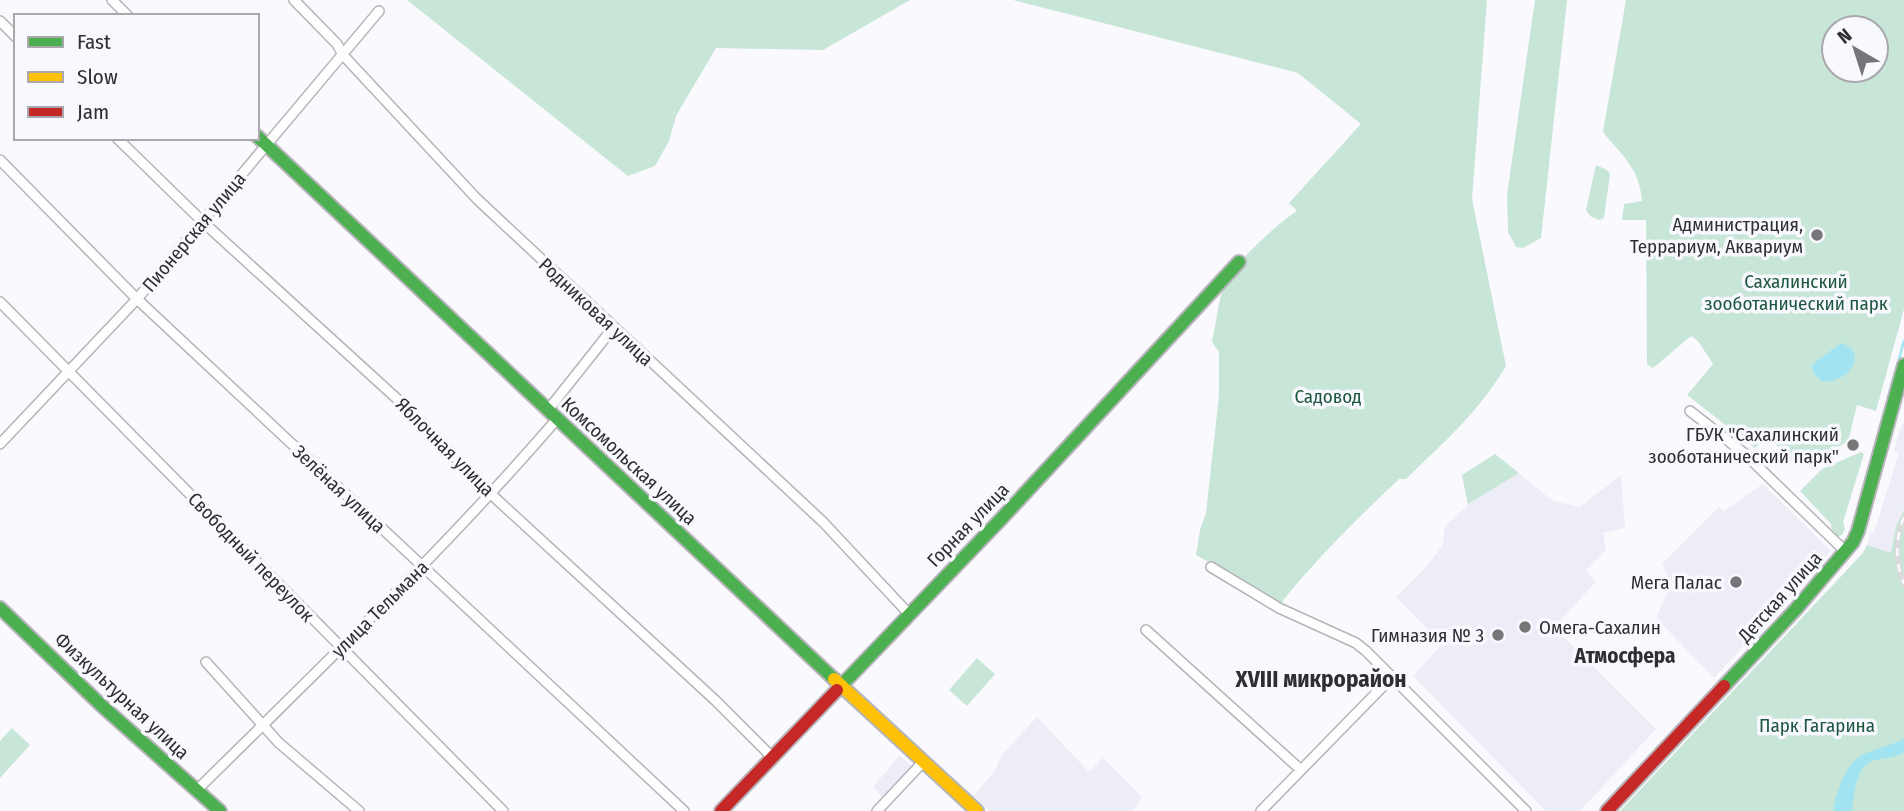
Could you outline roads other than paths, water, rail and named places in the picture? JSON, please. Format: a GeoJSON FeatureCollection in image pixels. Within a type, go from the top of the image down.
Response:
{"type":"FeatureCollection","features":[{"type":"Feature","properties":{"kind":"street"},"geometry":{"type":"LineString","coordinates":[[112,0],[126,14]]}},
{"type":"Feature","properties":{"kind":"street","name":"Родниковая улица"},"geometry":{"type":"LineString","coordinates":[[294,0],[477,199],[823,523],[910,615]]}},
{"type":"Feature","properties":{"kind":"street","name":"Пионерская улица"},"geometry":{"type":"LineString","coordinates":[[0,444],[136,299],[203,222],[262,141],[343,55],[379,11]]}},
{"type":"Feature","properties":{"kind":"street"},"geometry":{"type":"LineString","coordinates":[[0,21],[14,35]]}},
{"type":"Feature","properties":{"kind":"street","name":"Яблочная улица"},"geometry":{"type":"LineString","coordinates":[[119,140],[203,222],[406,407],[492,495],[716,701],[772,757]]}},
{"type":"Feature","properties":{"kind":"street","name":"Комсомольская улица"},"geometry":{"type":"LineString","coordinates":[[262,141],[977,811]]}},
{"type":"Feature","properties":{"kind":"street","name":"Зелёная улица"},"geometry":{"type":"LineString","coordinates":[[0,160],[136,299],[684,811]]}},
{"type":"Feature","properties":{"kind":"street","name":"Горная улица"},"geometry":{"type":"LineString","coordinates":[[721,811],[1002,519],[1239,262]]}},
{"type":"Feature","properties":{"kind":"street","name":"Свободный переулок"},"geometry":{"type":"LineString","coordinates":[[0,302],[503,811]]}},
{"type":"Feature","properties":{"kind":"street","name":"улица Тельмана"},"geometry":{"type":"LineString","coordinates":[[196,791],[492,495],[613,328]]}},
{"type":"Feature","properties":{"kind":"street","name":"Детская улица"},"geometry":{"type":"LineString","coordinates":[[1607,811],[1782,625],[1846,552],[1858,531],[1904,365]]}},
{"type":"Feature","properties":{"kind":"street"},"geometry":{"type":"LineString","coordinates":[[1690,411],[1745,454],[1846,552]]}},
{"type":"Feature","properties":{"kind":"street"},"geometry":{"type":"LineString","coordinates":[[1211,567],[1279,608],[1356,643],[1526,811]]}},
{"type":"Feature","properties":{"kind":"street","name":"Физкультурная улица"},"geometry":{"type":"LineString","coordinates":[[0,608],[101,705],[219,811]]}},
{"type":"Feature","properties":{"kind":"street"},"geometry":{"type":"LineString","coordinates":[[1146,630],[1301,770]]}},
{"type":"Feature","properties":{"kind":"street"},"geometry":{"type":"LineString","coordinates":[[206,662],[262,726],[294,757],[359,811]]}},
{"type":"Feature","properties":{"kind":"street"},"geometry":{"type":"LineString","coordinates":[[1261,811],[1392,677]]}},
{"type":"Feature","properties":{"kind":"street"},"geometry":{"type":"LineString","coordinates":[[877,811],[924,761]]}},
{"type":"Feature","properties":{"kind":"water"},"geometry":{"type":"Polygon","coordinates":[[[1841,343],[1854,354],[1852,367],[1839,378],[1821,381],[1813,372],[1812,365],[1841,343]]]}},
{"type":"Feature","properties":{"kind":"water"},"geometry":{"type":"Polygon","coordinates":[[[1904,739],[1904,752],[1872,761],[1862,770],[1856,783],[1852,811],[1833,811],[1839,786],[1853,763],[1866,753],[1904,739]]]}},
{"type":"Feature","properties":{"kind":"waterway"},"geometry":{"type":"LineString","coordinates":[[1899,359],[1904,341]]}},
{"type":"Feature","properties":{"kind":"waterway"},"geometry":{"type":"LineString","coordinates":[[1891,387],[1895,375]]}},
{"type":"Feature","properties":{"kind":"railway"},"geometry":{"type":"LineString","coordinates":[[1904,517],[1897,551],[1904,584]]}},
{"type":"Feature","properties":{"kind":"place","name":"Администрация, Террариум, Аквариум"},"geometry":{"type":"Point","coordinates":[1817,235]}},
{"type":"Feature","properties":{"kind":"place","name":"ГБУК \"Сахалинский зооботанический парк\""},"geometry":{"type":"Point","coordinates":[1853,445]}},
{"type":"Feature","properties":{"kind":"place","name":"Мега Палас"},"geometry":{"type":"Point","coordinates":[1736,582]}},
{"type":"Feature","properties":{"kind":"place","name":"Омега-Сахалин"},"geometry":{"type":"Point","coordinates":[1525,627]}},
{"type":"Feature","properties":{"kind":"place","name":"Гимназия № 3"},"geometry":{"type":"Point","coordinates":[1498,635]}},
{"type":"Feature","properties":{"kind":"district","name":"Атмосфера"},"geometry":{"type":"Point","coordinates":[1625,656]}},
{"type":"Feature","properties":{"kind":"district","name":"XVIII микрорайон"},"geometry":{"type":"Point","coordinates":[1321,679]}},
{"type":"Feature","properties":{"kind":"park label","name":"Сахалинский зооботанический парк"},"geometry":{"type":"Point","coordinates":[1796,292]}},
{"type":"Feature","properties":{"kind":"park label","name":"Садовод"},"geometry":{"type":"Point","coordinates":[1328,396]}},
{"type":"Feature","properties":{"kind":"park label","name":"Парк Гагарина"},"geometry":{"type":"Point","coordinates":[1817,725]}}]}
